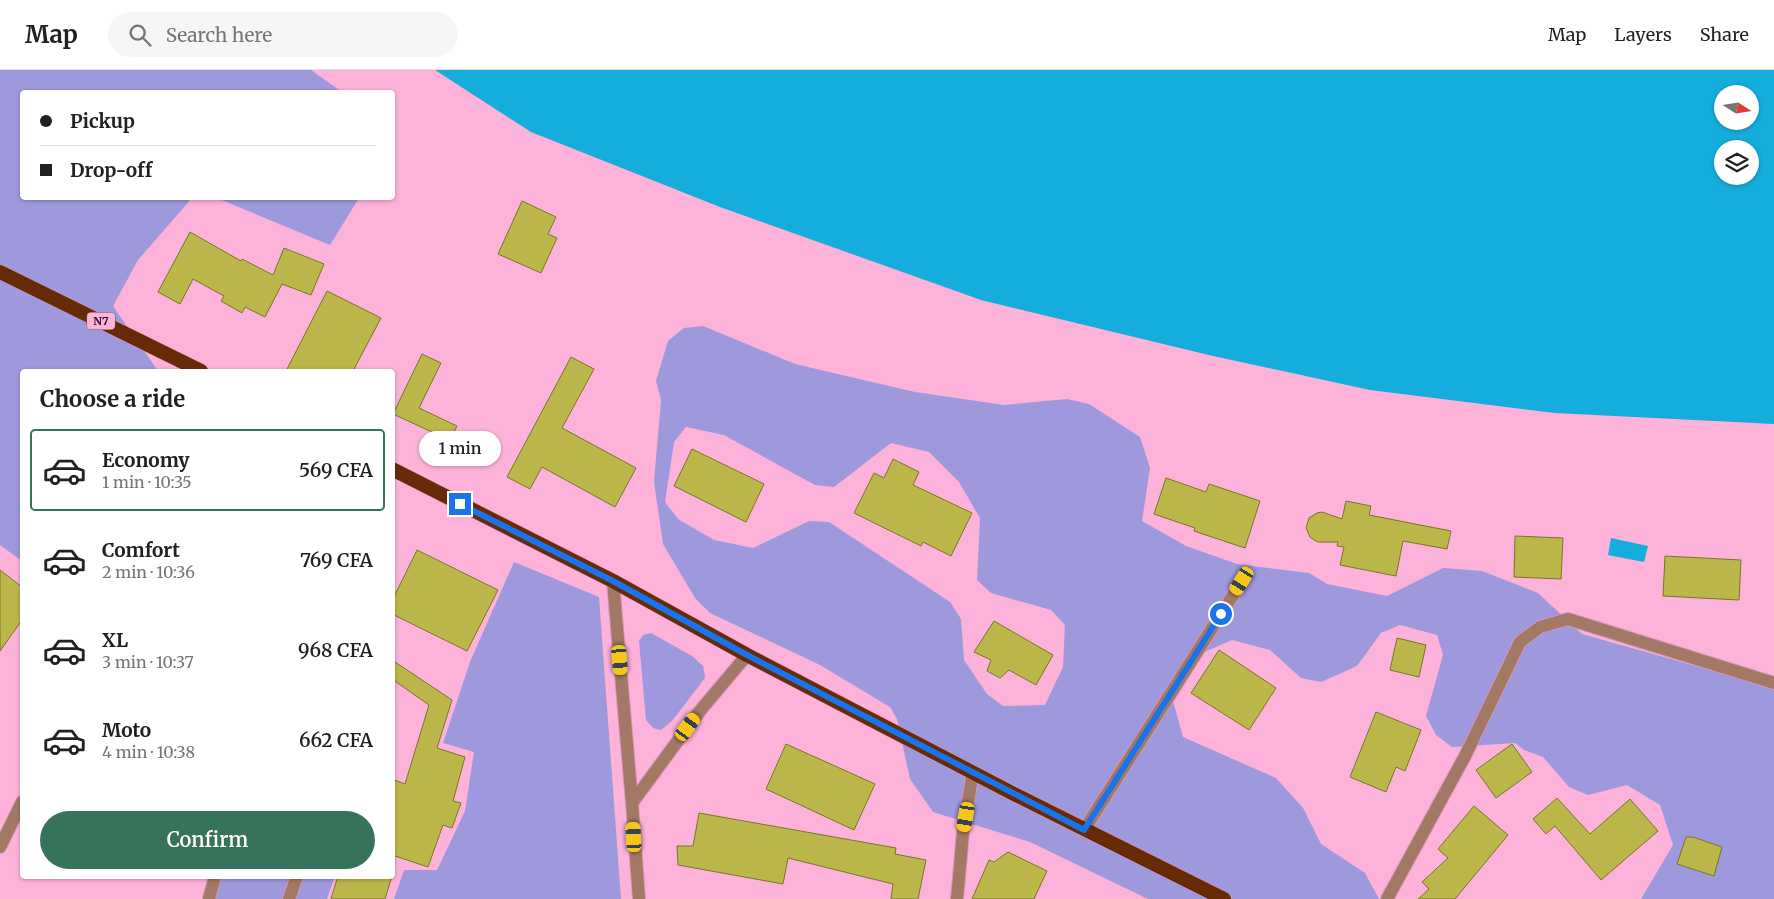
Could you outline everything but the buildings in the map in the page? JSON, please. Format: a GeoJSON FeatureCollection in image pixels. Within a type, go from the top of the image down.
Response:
{"type":"FeatureCollection","features":[{"type":"Feature","properties":{"kind":"highway","name":"N7"},"geometry":{"type":"LineString","coordinates":[[0,272],[197,369]]}},
{"type":"Feature","properties":{"kind":"highway"},"geometry":{"type":"LineString","coordinates":[[395,471],[613,581],[747,655],[1084,830],[1224,899]]}},
{"type":"Feature","properties":{"kind":"street"},"geometry":{"type":"LineString","coordinates":[[613,581],[639,899]]}},
{"type":"Feature","properties":{"kind":"street"},"geometry":{"type":"LineString","coordinates":[[1084,830],[1242,581]]}},
{"type":"Feature","properties":{"kind":"street"},"geometry":{"type":"LineString","coordinates":[[1387,899],[1466,756],[1520,642],[1540,627],[1568,619],[1774,683]]}},
{"type":"Feature","properties":{"kind":"street"},"geometry":{"type":"LineString","coordinates":[[632,803],[699,712],[747,655]]}},
{"type":"Feature","properties":{"kind":"street"},"geometry":{"type":"LineString","coordinates":[[957,899],[963,832],[973,772]]}},
{"type":"Feature","properties":{"kind":"street"},"geometry":{"type":"LineString","coordinates":[[0,847],[20,806]]}},
{"type":"Feature","properties":{"kind":"street"},"geometry":{"type":"LineString","coordinates":[[209,899],[214,879]]}},
{"type":"Feature","properties":{"kind":"street"},"geometry":{"type":"LineString","coordinates":[[289,899],[296,879]]}},
{"type":"Feature","properties":{"kind":"shaded area"},"geometry":{"type":"Polygon","coordinates":[[[0,70],[311,70],[339,90],[20,90],[20,200],[190,200],[138,260],[113,306],[157,369],[20,369],[20,560],[0,545],[0,70]]]}},
{"type":"Feature","properties":{"kind":"shaded area"},"geometry":{"type":"Polygon","coordinates":[[[222,200],[358,200],[330,245],[222,200]]]}},
{"type":"Feature","properties":{"kind":"shaded area"},"geometry":{"type":"Polygon","coordinates":[[[703,326],[795,364],[915,392],[1004,405],[1067,399],[1089,404],[1140,437],[1150,468],[1142,521],[1186,546],[1237,564],[1309,573],[1327,584],[1387,596],[1443,568],[1482,571],[1538,593],[1582,634],[1774,688],[1774,899],[1641,899],[1673,845],[1660,805],[1627,785],[1588,795],[1569,787],[1543,757],[1524,750],[1515,743],[1452,747],[1436,735],[1426,716],[1443,655],[1437,635],[1400,625],[1381,633],[1357,666],[1321,682],[1301,678],[1270,650],[1232,640],[1184,661],[1173,701],[1183,737],[1276,778],[1303,808],[1321,844],[1365,873],[1379,899],[1148,899],[1030,842],[933,812],[910,779],[897,719],[890,707],[820,665],[710,613],[695,598],[663,544],[654,482],[661,400],[656,381],[668,341],[684,328],[703,326]],[[686,427],[674,442],[665,502],[678,519],[714,540],[753,548],[809,521],[829,522],[950,602],[961,619],[964,660],[987,694],[1003,706],[1045,705],[1063,667],[1065,625],[1051,610],[991,593],[977,580],[980,518],[959,482],[929,452],[891,443],[834,487],[815,485],[724,435],[686,427]]]}},
{"type":"Feature","properties":{"kind":"shaded area"},"geometry":{"type":"Polygon","coordinates":[[[514,562],[599,597],[621,899],[394,899],[404,870],[437,870],[465,811],[474,752],[443,743],[470,662],[514,562]]]}},
{"type":"Feature","properties":{"kind":"shaded area"},"geometry":{"type":"Polygon","coordinates":[[[651,633],[692,656],[703,666],[705,678],[672,721],[661,730],[653,728],[646,720],[639,641],[643,635],[651,633]]]}},
{"type":"Feature","properties":{"kind":"shaded area"},"geometry":{"type":"Polygon","coordinates":[[[218,879],[334,879],[327,899],[212,899],[218,879]]]}},
{"type":"Feature","properties":{"kind":"water"},"geometry":{"type":"Polygon","coordinates":[[[435,70],[1774,70],[1774,424],[1555,413],[1370,390],[1213,356],[981,300],[720,207],[531,132],[435,70]]]}},
{"type":"Feature","properties":{"kind":"water"},"geometry":{"type":"Polygon","coordinates":[[[1611,538],[1648,546],[1644,562],[1608,555],[1611,538]]]}},
{"type":"Feature","properties":{"kind":"route"},"geometry":{"type":"LineString","coordinates":[[460,504],[613,581],[747,655],[1084,830],[1221,614]]}}]}
